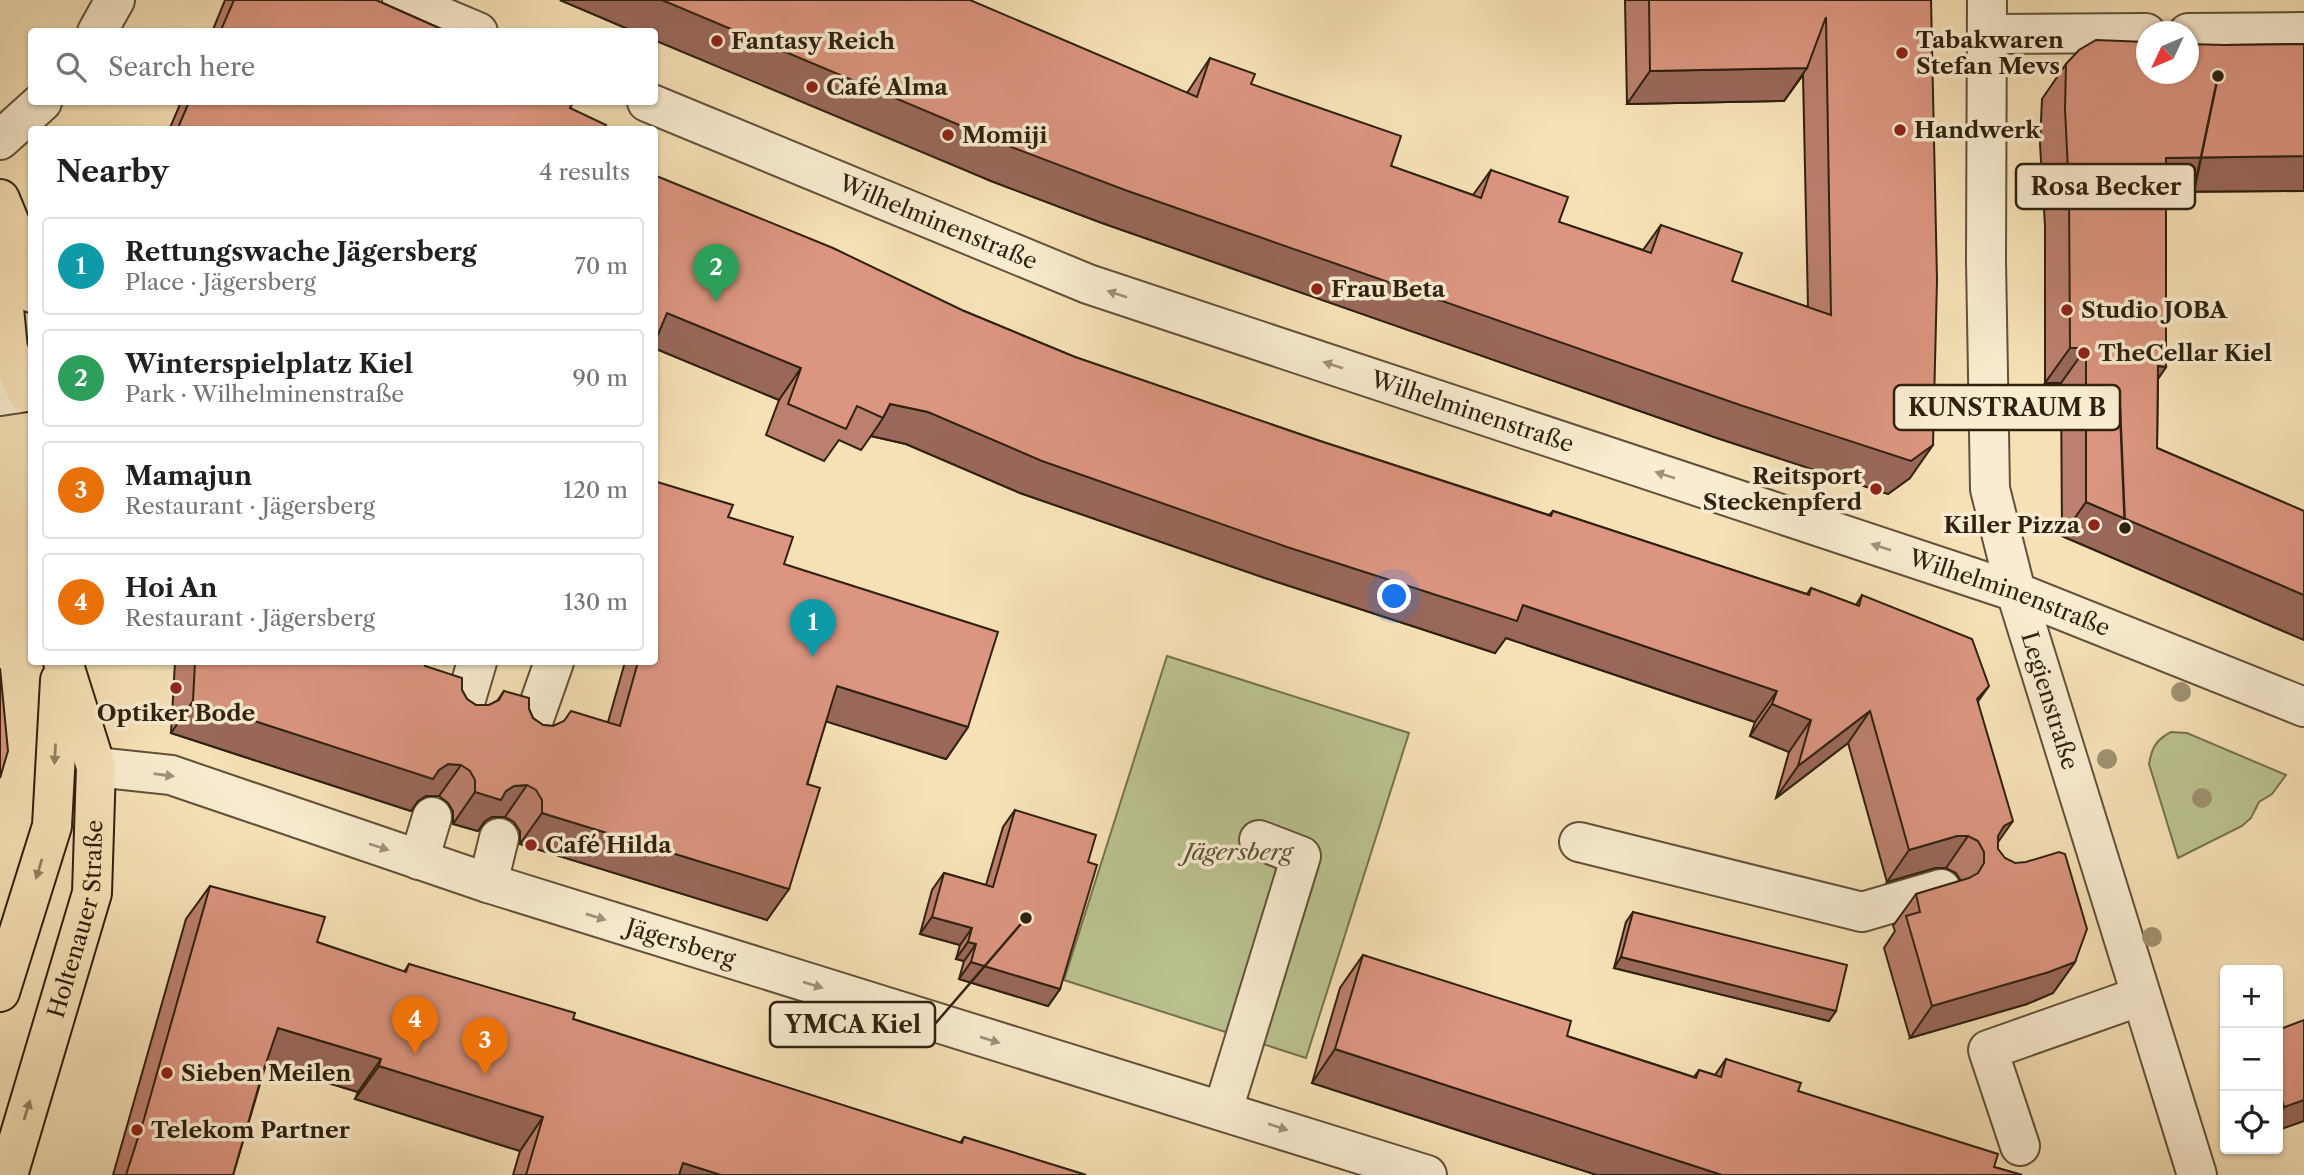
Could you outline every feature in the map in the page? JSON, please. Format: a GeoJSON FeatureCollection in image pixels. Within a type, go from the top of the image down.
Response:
{"type":"FeatureCollection","features":[{"type":"Feature","properties":{"kind":"main road"},"geometry":{"type":"LineString","coordinates":[[0,199],[28,272]]}},
{"type":"Feature","properties":{"kind":"main road"},"geometry":{"type":"LineString","coordinates":[[0,267],[8,349],[23,392]]}},
{"type":"Feature","properties":{"kind":"main road","name":"Holtenauer Straße"},"geometry":{"type":"LineString","coordinates":[[0,992],[52,826],[62,665]]}},
{"type":"Feature","properties":{"kind":"main road","name":"Holtenauer Straße"},"geometry":{"type":"LineString","coordinates":[[8,1175],[92,893],[96,768],[63,665]]}},
{"type":"Feature","properties":{"kind":"street"},"geometry":{"type":"LineString","coordinates":[[99,28],[115,0]]}},
{"type":"Feature","properties":{"kind":"street"},"geometry":{"type":"LineString","coordinates":[[401,0],[468,28]]}},
{"type":"Feature","properties":{"kind":"street"},"geometry":{"type":"LineString","coordinates":[[1987,17],[2136,32]]}},
{"type":"Feature","properties":{"kind":"street","name":"Legienstraße"},"geometry":{"type":"LineString","coordinates":[[1987,17],[1986,261],[1990,489],[2016,592],[2197,1175]]}},
{"type":"Feature","properties":{"kind":"street"},"geometry":{"type":"LineString","coordinates":[[2199,33],[2304,32]]}},
{"type":"Feature","properties":{"kind":"street"},"geometry":{"type":"LineString","coordinates":[[0,140],[39,105]]}},
{"type":"Feature","properties":{"kind":"street","name":"Wilhelminenstraße"},"geometry":{"type":"LineString","coordinates":[[654,105],[1088,284],[2016,592],[2304,707]]}},
{"type":"Feature","properties":{"kind":"street"},"geometry":{"type":"LineString","coordinates":[[461,716],[476,665]]}},
{"type":"Feature","properties":{"kind":"street"},"geometry":{"type":"LineString","coordinates":[[528,736],[553,665]]}},
{"type":"Feature","properties":{"kind":"street","name":"Jägersberg"},"geometry":{"type":"LineString","coordinates":[[96,768],[171,775],[488,883],[1427,1175]]}},
{"type":"Feature","properties":{"kind":"street"},"geometry":{"type":"LineString","coordinates":[[419,860],[432,817]]}},
{"type":"Feature","properties":{"kind":"street"},"geometry":{"type":"LineString","coordinates":[[488,883],[499,838]]}},
{"type":"Feature","properties":{"kind":"street"},"geometry":{"type":"LineString","coordinates":[[1223,1110],[1301,856],[1259,840]]}},
{"type":"Feature","properties":{"kind":"street"},"geometry":{"type":"LineString","coordinates":[[1579,842],[1861,912],[1941,889]]}},
{"type":"Feature","properties":{"kind":"street"},"geometry":{"type":"LineString","coordinates":[[2057,854],[2094,843]]}},
{"type":"Feature","properties":{"kind":"street"},"geometry":{"type":"LineString","coordinates":[[2020,1146],[1988,1050],[2141,996]]}},
{"type":"Feature","properties":{"kind":"green space","name":"Jägersberg"},"geometry":{"type":"Polygon","coordinates":[[[1167,656],[1409,733],[1306,1058],[1064,980],[1167,656]]]}},
{"type":"Feature","properties":{"kind":"green space"},"geometry":{"type":"Polygon","coordinates":[[[2171,732],[2187,733],[2286,775],[2272,794],[2259,802],[2251,818],[2242,826],[2178,858],[2149,764],[2156,745],[2171,732]]]}},
{"type":"Feature","properties":{"kind":"building"},"geometry":{"type":"Polygon","coordinates":[[[234,0],[376,0],[439,28],[222,28],[234,0]]]}},
{"type":"Feature","properties":{"kind":"building"},"geometry":{"type":"Polygon","coordinates":[[[662,0],[970,0],[1197,97],[1210,58],[1255,74],[1251,84],[1401,136],[1391,166],[1481,198],[1491,170],[1568,197],[1559,222],[1651,253],[1661,225],[1742,253],[1732,281],[1831,315],[1826,17],[1807,68],[1650,71],[1649,0],[1931,0],[1937,280],[1933,445],[1911,461],[1740,405],[1125,190],[1014,148],[662,0]]]}},
{"type":"Feature","properties":{"kind":"building"},"geometry":{"type":"Polygon","coordinates":[[[2096,40],[2136,42],[2136,84],[2199,84],[2199,44],[2304,44],[2304,156],[2166,158],[2166,367],[2158,366],[2157,448],[2304,511],[2304,595],[2086,502],[2086,348],[2070,348],[2069,191],[2065,109],[2066,64],[2079,50],[2096,40]]]}},
{"type":"Feature","properties":{"kind":"building"},"geometry":{"type":"Polygon","coordinates":[[[188,105],[572,105],[570,108],[606,125],[605,126],[179,126],[188,105]]]}},
{"type":"Feature","properties":{"kind":"building"},"geometry":{"type":"Polygon","coordinates":[[[658,177],[833,248],[964,311],[1075,357],[1551,516],[1553,511],[1809,595],[1811,588],[1859,606],[1862,595],[1972,639],[1989,686],[1977,699],[2013,821],[2004,826],[1998,836],[1998,849],[2005,858],[2015,863],[2059,852],[2065,854],[2087,929],[2075,962],[1932,1006],[1906,916],[1920,912],[1916,894],[1978,873],[1984,863],[1984,852],[1978,841],[1968,836],[1957,836],[1909,850],[1870,711],[1798,766],[1811,720],[1772,704],[1777,691],[1523,605],[1517,621],[1287,547],[1042,461],[928,412],[890,404],[883,418],[857,406],[846,429],[788,404],[801,368],[667,313],[658,334],[658,177]]]}},
{"type":"Feature","properties":{"kind":"building"},"geometry":{"type":"Polygon","coordinates":[[[658,482],[733,505],[728,517],[793,537],[784,564],[998,632],[968,727],[837,686],[807,784],[820,788],[789,889],[542,813],[542,800],[536,790],[527,785],[514,786],[506,791],[501,800],[475,792],[475,780],[470,771],[461,765],[448,764],[439,770],[433,779],[193,701],[195,665],[426,665],[462,678],[462,690],[467,699],[476,705],[489,705],[499,700],[504,691],[529,698],[529,709],[533,718],[543,725],[553,726],[564,721],[571,711],[620,726],[637,665],[658,665],[658,482]]]}},
{"type":"Feature","properties":{"kind":"building"},"geometry":{"type":"Polygon","coordinates":[[[0,668],[8,751],[0,778],[0,668]]]}},
{"type":"Feature","properties":{"kind":"building"},"geometry":{"type":"Polygon","coordinates":[[[1015,810],[1096,835],[1088,862],[1097,865],[1060,989],[971,962],[976,944],[968,942],[972,928],[932,917],[944,873],[993,887],[1015,810]]]}},
{"type":"Feature","properties":{"kind":"building"},"geometry":{"type":"Polygon","coordinates":[[[210,886],[325,917],[317,942],[406,972],[409,964],[575,1013],[573,1019],[962,1143],[964,1137],[1086,1175],[721,1175],[683,1163],[679,1175],[526,1175],[543,1117],[379,1066],[381,1059],[278,1028],[233,1175],[126,1175],[210,886]]]}},
{"type":"Feature","properties":{"kind":"building"},"geometry":{"type":"Polygon","coordinates":[[[1633,912],[1847,965],[1836,1011],[1621,957],[1633,912]]]}},
{"type":"Feature","properties":{"kind":"building"},"geometry":{"type":"Polygon","coordinates":[[[1363,955],[1571,1021],[1567,1036],[1696,1078],[1699,1070],[1721,1077],[1726,1059],[1801,1083],[1798,1091],[1998,1154],[1994,1167],[2022,1175],[1722,1175],[1335,1049],[1363,955]]]}},
{"type":"Feature","properties":{"kind":"building"},"geometry":{"type":"Polygon","coordinates":[[[2304,1020],[2304,1100],[2284,1107],[2283,1104],[2283,1028],[2304,1020]]]}},
{"type":"Feature","properties":{"kind":"place","name":"Fantasy Reich"},"geometry":{"type":"Point","coordinates":[717,41]}},
{"type":"Feature","properties":{"kind":"place","name":"Tabakwaren Stefan Mevs"},"geometry":{"type":"Point","coordinates":[1902,53]}},
{"type":"Feature","properties":{"kind":"place","name":"Rosa Becker"},"geometry":{"type":"Point","coordinates":[2218,76]}},
{"type":"Feature","properties":{"kind":"place","name":"Café Alma"},"geometry":{"type":"Point","coordinates":[812,87]}},
{"type":"Feature","properties":{"kind":"place","name":"Handwerk"},"geometry":{"type":"Point","coordinates":[1900,130]}},
{"type":"Feature","properties":{"kind":"place","name":"Momiji"},"geometry":{"type":"Point","coordinates":[948,135]}},
{"type":"Feature","properties":{"kind":"place","name":"Frau Beta"},"geometry":{"type":"Point","coordinates":[1317,289]}},
{"type":"Feature","properties":{"kind":"place","name":"Winterspielplatz Kiel"},"geometry":{"type":"Point","coordinates":[716,302]}},
{"type":"Feature","properties":{"kind":"place","name":"Studio JOBA"},"geometry":{"type":"Point","coordinates":[2067,310]}},
{"type":"Feature","properties":{"kind":"place","name":"TheCellar Kiel"},"geometry":{"type":"Point","coordinates":[2084,353]}},
{"type":"Feature","properties":{"kind":"place","name":"Reitsport Steckenpferd"},"geometry":{"type":"Point","coordinates":[1876,489]}},
{"type":"Feature","properties":{"kind":"place","name":"Killer Pizza"},"geometry":{"type":"Point","coordinates":[2094,525]}},
{"type":"Feature","properties":{"kind":"place","name":"KUNSTRAUM B"},"geometry":{"type":"Point","coordinates":[2125,528]}},
{"type":"Feature","properties":{"kind":"place","name":"Rettungswache Jägersberg"},"geometry":{"type":"Point","coordinates":[813,657]}},
{"type":"Feature","properties":{"kind":"place","name":"Optiker Bode"},"geometry":{"type":"Point","coordinates":[176,688]}},
{"type":"Feature","properties":{"kind":"place","name":"Café Hilda"},"geometry":{"type":"Point","coordinates":[531,845]}},
{"type":"Feature","properties":{"kind":"place","name":"YMCA Kiel"},"geometry":{"type":"Point","coordinates":[1026,918]}},
{"type":"Feature","properties":{"kind":"place","name":"Hoi An"},"geometry":{"type":"Point","coordinates":[415,1054]}},
{"type":"Feature","properties":{"kind":"place","name":"Sieben Meilen"},"geometry":{"type":"Point","coordinates":[167,1073]}},
{"type":"Feature","properties":{"kind":"place","name":"Mamajun"},"geometry":{"type":"Point","coordinates":[485,1075]}},
{"type":"Feature","properties":{"kind":"place","name":"Telekom Partner"},"geometry":{"type":"Point","coordinates":[137,1130]}}]}
